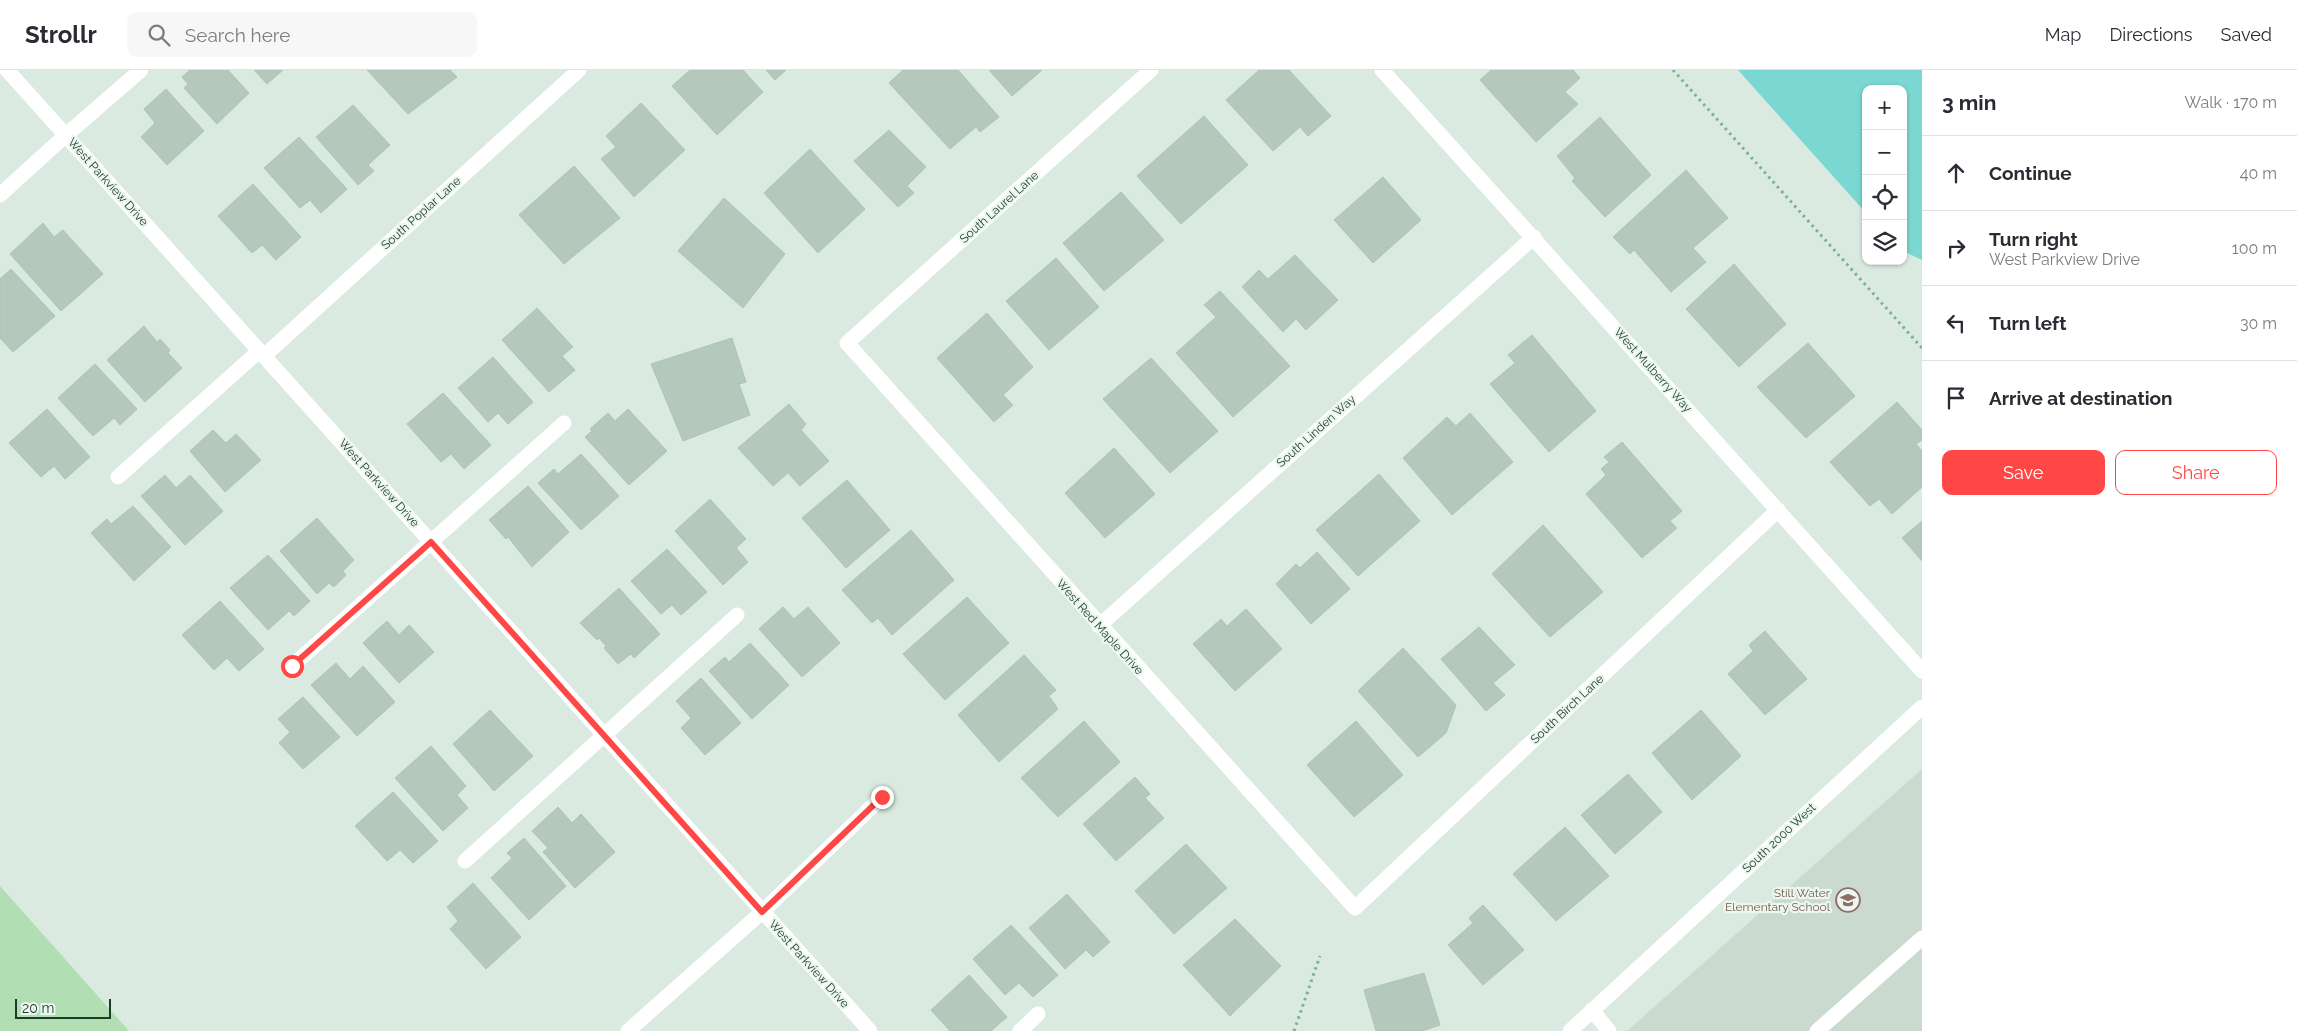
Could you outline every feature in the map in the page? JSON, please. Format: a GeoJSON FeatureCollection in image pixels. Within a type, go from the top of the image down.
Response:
{"type":"FeatureCollection","features":[{"type":"Feature","properties":{"kind":"street","name":"West Parkview Drive"},"geometry":{"type":"LineString","coordinates":[[7,70],[870,1031]]}},
{"type":"Feature","properties":{"kind":"street"},"geometry":{"type":"LineString","coordinates":[[0,195],[141,70]]}},
{"type":"Feature","properties":{"kind":"street","name":"South Poplar Lane"},"geometry":{"type":"LineString","coordinates":[[118,477],[261,353],[579,70]]}},
{"type":"Feature","properties":{"kind":"street","name":"South Laurel Lane"},"geometry":{"type":"LineString","coordinates":[[847,344],[1151,70]]}},
{"type":"Feature","properties":{"kind":"street","name":"West Mulberry Way"},"geometry":{"type":"LineString","coordinates":[[1382,70],[1922,671]]}},
{"type":"Feature","properties":{"kind":"street","name":"South Linden Way"},"geometry":{"type":"LineString","coordinates":[[1099,626],[1534,237]]}},
{"type":"Feature","properties":{"kind":"street","name":"West Red Maple Drive"},"geometry":{"type":"LineString","coordinates":[[847,344],[1355,908]]}},
{"type":"Feature","properties":{"kind":"street"},"geometry":{"type":"LineString","coordinates":[[292,666],[564,423]]}},
{"type":"Feature","properties":{"kind":"street","name":"South Birch Lane"},"geometry":{"type":"LineString","coordinates":[[1355,908],[1778,510]]}},
{"type":"Feature","properties":{"kind":"street"},"geometry":{"type":"LineString","coordinates":[[465,860],[737,616]]}},
{"type":"Feature","properties":{"kind":"street","name":"South 2000 West"},"geometry":{"type":"LineString","coordinates":[[1570,1031],[1922,707]]}},
{"type":"Feature","properties":{"kind":"street"},"geometry":{"type":"LineString","coordinates":[[628,1031],[762,912],[882,797]]}},
{"type":"Feature","properties":{"kind":"street"},"geometry":{"type":"LineString","coordinates":[[1817,1031],[1922,938]]}},
{"type":"Feature","properties":{"kind":"street"},"geometry":{"type":"LineString","coordinates":[[1592,1010],[1610,1031]]}},
{"type":"Feature","properties":{"kind":"street"},"geometry":{"type":"LineString","coordinates":[[1020,1031],[1038,1014]]}},
{"type":"Feature","properties":{"kind":"path"},"geometry":{"type":"LineString","coordinates":[[1672,70],[1922,348]]}},
{"type":"Feature","properties":{"kind":"path"},"geometry":{"type":"LineString","coordinates":[[1294,1031],[1320,956]]}},
{"type":"Feature","properties":{"kind":"shaded area","name":"Still Water Elementary School"},"geometry":{"type":"Polygon","coordinates":[[[1922,769],[1922,1031],[1627,1031],[1922,769]]]}},
{"type":"Feature","properties":{"kind":"green space"},"geometry":{"type":"Polygon","coordinates":[[[0,886],[129,1031],[0,1031],[0,886]]]}},
{"type":"Feature","properties":{"kind":"water"},"geometry":{"type":"Polygon","coordinates":[[[1738,70],[1922,70],[1922,260],[1907,253],[1907,85],[1862,85],[1862,209],[1738,70]]]}},
{"type":"Feature","properties":{"kind":"building"},"geometry":{"type":"Polygon","coordinates":[[[190,70],[228,70],[249,93],[217,124],[184,88],[188,84],[182,77],[190,70]]]}},
{"type":"Feature","properties":{"kind":"building"},"geometry":{"type":"Polygon","coordinates":[[[254,70],[283,70],[267,84],[254,70]]]}},
{"type":"Feature","properties":{"kind":"building"},"geometry":{"type":"Polygon","coordinates":[[[367,70],[450,70],[457,77],[408,114],[367,70]]]}},
{"type":"Feature","properties":{"kind":"building"},"geometry":{"type":"Polygon","coordinates":[[[690,70],[743,70],[763,92],[717,135],[672,86],[690,70]]]}},
{"type":"Feature","properties":{"kind":"building"},"geometry":{"type":"Polygon","coordinates":[[[766,70],[786,70],[775,80],[766,70]]]}},
{"type":"Feature","properties":{"kind":"building"},"geometry":{"type":"Polygon","coordinates":[[[903,70],[958,70],[999,117],[980,132],[976,127],[950,149],[889,83],[903,70]]]}},
{"type":"Feature","properties":{"kind":"building"},"geometry":{"type":"Polygon","coordinates":[[[989,70],[1042,70],[1012,96],[989,70]]]}},
{"type":"Feature","properties":{"kind":"building"},"geometry":{"type":"Polygon","coordinates":[[[1259,70],[1289,70],[1331,116],[1308,136],[1300,127],[1273,151],[1226,100],[1259,70]]]}},
{"type":"Feature","properties":{"kind":"building"},"geometry":{"type":"Polygon","coordinates":[[[1491,70],[1573,70],[1580,78],[1565,92],[1578,104],[1536,142],[1480,80],[1491,70]]]}},
{"type":"Feature","properties":{"kind":"building"},"geometry":{"type":"Polygon","coordinates":[[[166,89],[204,131],[167,165],[141,137],[155,123],[144,109],[166,89]]]}},
{"type":"Feature","properties":{"kind":"building"},"geometry":{"type":"Polygon","coordinates":[[[641,103],[685,150],[634,197],[601,159],[616,147],[606,136],[641,103]]]}},
{"type":"Feature","properties":{"kind":"building"},"geometry":{"type":"Polygon","coordinates":[[[353,105],[390,145],[368,165],[374,171],[358,185],[316,137],[353,105]]]}},
{"type":"Feature","properties":{"kind":"building"},"geometry":{"type":"Polygon","coordinates":[[[1204,116],[1248,165],[1181,224],[1137,176],[1204,116]]]}},
{"type":"Feature","properties":{"kind":"building"},"geometry":{"type":"Polygon","coordinates":[[[1600,117],[1651,175],[1605,217],[1572,181],[1575,178],[1557,156],[1600,117]]]}},
{"type":"Feature","properties":{"kind":"building"},"geometry":{"type":"Polygon","coordinates":[[[889,130],[926,167],[907,186],[914,193],[898,207],[854,161],[889,130]]]}},
{"type":"Feature","properties":{"kind":"building"},"geometry":{"type":"Polygon","coordinates":[[[299,137],[347,189],[321,213],[310,200],[300,208],[264,168],[299,137]]]}},
{"type":"Feature","properties":{"kind":"building"},"geometry":{"type":"Polygon","coordinates":[[[810,149],[865,209],[818,253],[764,193],[810,149]]]}},
{"type":"Feature","properties":{"kind":"building"},"geometry":{"type":"Polygon","coordinates":[[[574,166],[620,218],[564,264],[519,215],[574,166]]]}},
{"type":"Feature","properties":{"kind":"building"},"geometry":{"type":"Polygon","coordinates":[[[1686,170],[1728,218],[1693,248],[1706,262],[1671,292],[1634,250],[1630,254],[1613,237],[1686,170]]]}},
{"type":"Feature","properties":{"kind":"building"},"geometry":{"type":"Polygon","coordinates":[[[1383,177],[1421,220],[1373,263],[1334,220],[1383,177]]]}},
{"type":"Feature","properties":{"kind":"building"},"geometry":{"type":"Polygon","coordinates":[[[253,184],[301,237],[276,260],[262,245],[252,253],[218,216],[253,184]]]}},
{"type":"Feature","properties":{"kind":"building"},"geometry":{"type":"Polygon","coordinates":[[[1121,192],[1164,240],[1104,291],[1063,243],[1121,192]]]}},
{"type":"Feature","properties":{"kind":"building"},"geometry":{"type":"Polygon","coordinates":[[[724,198],[785,254],[743,308],[678,251],[724,198]]]}},
{"type":"Feature","properties":{"kind":"building"},"geometry":{"type":"Polygon","coordinates":[[[43,223],[54,237],[63,230],[103,274],[61,311],[10,254],[43,223]]]}},
{"type":"Feature","properties":{"kind":"building"},"geometry":{"type":"Polygon","coordinates":[[[1295,255],[1338,300],[1306,330],[1296,319],[1283,332],[1242,287],[1259,270],[1268,279],[1295,255]]]}},
{"type":"Feature","properties":{"kind":"building"},"geometry":{"type":"Polygon","coordinates":[[[1056,258],[1099,307],[1049,350],[1006,301],[1056,258]]]}},
{"type":"Feature","properties":{"kind":"building"},"geometry":{"type":"Polygon","coordinates":[[[1734,264],[1786,324],[1739,367],[1686,309],[1734,264]]]}},
{"type":"Feature","properties":{"kind":"building"},"geometry":{"type":"Polygon","coordinates":[[[11,269],[55,316],[13,352],[0,338],[0,279],[11,269]]]}},
{"type":"Feature","properties":{"kind":"building"},"geometry":{"type":"Polygon","coordinates":[[[1220,291],[1290,366],[1233,417],[1176,353],[1216,317],[1204,305],[1220,291]]]}},
{"type":"Feature","properties":{"kind":"building"},"geometry":{"type":"Polygon","coordinates":[[[537,308],[573,347],[562,356],[575,370],[549,392],[502,340],[537,308]]]}},
{"type":"Feature","properties":{"kind":"building"},"geometry":{"type":"Polygon","coordinates":[[[987,313],[1033,367],[1003,395],[1013,405],[994,422],[937,358],[987,313]]]}},
{"type":"Feature","properties":{"kind":"building"},"geometry":{"type":"Polygon","coordinates":[[[144,326],[157,342],[160,339],[170,350],[168,353],[182,368],[145,402],[107,360],[144,326]]]}},
{"type":"Feature","properties":{"kind":"building"},"geometry":{"type":"Polygon","coordinates":[[[1532,335],[1596,411],[1549,452],[1490,384],[1515,363],[1508,355],[1532,335]]]}},
{"type":"Feature","properties":{"kind":"building"},"geometry":{"type":"Polygon","coordinates":[[[732,338],[746,382],[739,384],[750,415],[683,441],[651,364],[732,338]]]}},
{"type":"Feature","properties":{"kind":"building"},"geometry":{"type":"Polygon","coordinates":[[[1808,343],[1855,396],[1806,438],[1757,387],[1808,343]]]}},
{"type":"Feature","properties":{"kind":"building"},"geometry":{"type":"Polygon","coordinates":[[[493,357],[533,402],[508,424],[498,413],[488,422],[458,388],[493,357]]]}},
{"type":"Feature","properties":{"kind":"building"},"geometry":{"type":"Polygon","coordinates":[[[1151,358],[1218,431],[1170,473],[1103,399],[1151,358]]]}},
{"type":"Feature","properties":{"kind":"building"},"geometry":{"type":"Polygon","coordinates":[[[95,364],[137,409],[120,425],[114,418],[93,436],[58,398],[95,364]]]}},
{"type":"Feature","properties":{"kind":"building"},"geometry":{"type":"Polygon","coordinates":[[[443,393],[491,445],[464,469],[451,454],[441,462],[407,424],[443,393]]]}},
{"type":"Feature","properties":{"kind":"building"},"geometry":{"type":"Polygon","coordinates":[[[1897,402],[1922,430],[1922,440],[1916,444],[1922,451],[1922,487],[1892,514],[1879,499],[1870,506],[1830,462],[1897,402]]]}},
{"type":"Feature","properties":{"kind":"building"},"geometry":{"type":"Polygon","coordinates":[[[789,404],[806,424],[801,430],[829,461],[800,486],[788,473],[773,486],[738,448],[789,404]]]}},
{"type":"Feature","properties":{"kind":"building"},"geometry":{"type":"Polygon","coordinates":[[[47,409],[90,457],[65,479],[54,466],[41,477],[9,443],[47,409]]]}},
{"type":"Feature","properties":{"kind":"building"},"geometry":{"type":"Polygon","coordinates":[[[628,409],[667,451],[629,485],[585,437],[592,431],[590,429],[608,413],[615,421],[628,409]]]}},
{"type":"Feature","properties":{"kind":"building"},"geometry":{"type":"Polygon","coordinates":[[[1470,413],[1513,462],[1452,515],[1403,458],[1447,417],[1456,426],[1470,413]]]}},
{"type":"Feature","properties":{"kind":"building"},"geometry":{"type":"Polygon","coordinates":[[[213,430],[226,443],[236,434],[261,460],[225,492],[190,451],[213,430]]]}},
{"type":"Feature","properties":{"kind":"building"},"geometry":{"type":"Polygon","coordinates":[[[1622,442],[1682,511],[1670,521],[1677,528],[1642,558],[1586,494],[1606,475],[1601,469],[1609,462],[1604,457],[1622,442]]]}},
{"type":"Feature","properties":{"kind":"building"},"geometry":{"type":"Polygon","coordinates":[[[1114,448],[1155,494],[1105,538],[1065,493],[1114,448]]]}},
{"type":"Feature","properties":{"kind":"building"},"geometry":{"type":"Polygon","coordinates":[[[581,454],[619,496],[581,530],[538,483],[554,469],[558,474],[581,454]]]}},
{"type":"Feature","properties":{"kind":"building"},"geometry":{"type":"Polygon","coordinates":[[[1379,474],[1420,521],[1358,576],[1316,530],[1379,474]]]}},
{"type":"Feature","properties":{"kind":"building"},"geometry":{"type":"Polygon","coordinates":[[[165,475],[176,488],[190,475],[223,511],[185,545],[141,496],[165,475]]]}},
{"type":"Feature","properties":{"kind":"building"},"geometry":{"type":"Polygon","coordinates":[[[847,480],[890,530],[846,568],[802,518],[847,480]]]}},
{"type":"Feature","properties":{"kind":"building"},"geometry":{"type":"Polygon","coordinates":[[[528,486],[569,532],[532,567],[508,537],[506,539],[489,520],[528,486]]]}},
{"type":"Feature","properties":{"kind":"building"},"geometry":{"type":"Polygon","coordinates":[[[710,499],[746,539],[736,548],[748,562],[723,585],[675,531],[710,499]]]}},
{"type":"Feature","properties":{"kind":"building"},"geometry":{"type":"Polygon","coordinates":[[[133,506],[171,547],[134,581],[91,533],[107,519],[111,524],[133,506]]]}},
{"type":"Feature","properties":{"kind":"building"},"geometry":{"type":"Polygon","coordinates":[[[317,518],[354,560],[343,571],[346,575],[334,587],[329,583],[317,594],[280,551],[317,518]]]}},
{"type":"Feature","properties":{"kind":"building"},"geometry":{"type":"Polygon","coordinates":[[[1922,521],[1922,561],[1902,538],[1922,521]]]}},
{"type":"Feature","properties":{"kind":"building"},"geometry":{"type":"Polygon","coordinates":[[[1543,525],[1603,592],[1550,637],[1492,574],[1543,525]]]}},
{"type":"Feature","properties":{"kind":"building"},"geometry":{"type":"Polygon","coordinates":[[[911,530],[954,580],[892,635],[878,618],[872,623],[842,590],[911,530]]]}},
{"type":"Feature","properties":{"kind":"building"},"geometry":{"type":"Polygon","coordinates":[[[667,549],[707,592],[681,615],[672,605],[661,614],[631,581],[667,549]]]}},
{"type":"Feature","properties":{"kind":"building"},"geometry":{"type":"Polygon","coordinates":[[[1317,552],[1350,589],[1311,624],[1276,584],[1296,564],[1300,568],[1317,552]]]}},
{"type":"Feature","properties":{"kind":"building"},"geometry":{"type":"Polygon","coordinates":[[[268,555],[310,601],[294,616],[289,611],[268,630],[230,588],[268,555]]]}},
{"type":"Feature","properties":{"kind":"building"},"geometry":{"type":"Polygon","coordinates":[[[619,588],[660,634],[634,658],[631,654],[618,664],[604,648],[606,646],[599,638],[597,640],[580,623],[619,588]]]}},
{"type":"Feature","properties":{"kind":"building"},"geometry":{"type":"Polygon","coordinates":[[[967,597],[1009,643],[945,700],[903,654],[967,597]]]}},
{"type":"Feature","properties":{"kind":"building"},"geometry":{"type":"Polygon","coordinates":[[[220,601],[264,649],[239,671],[227,658],[214,670],[182,635],[220,601]]]}},
{"type":"Feature","properties":{"kind":"building"},"geometry":{"type":"Polygon","coordinates":[[[783,607],[794,619],[808,607],[840,643],[802,677],[759,629],[783,607]]]}},
{"type":"Feature","properties":{"kind":"building"},"geometry":{"type":"Polygon","coordinates":[[[1246,609],[1282,649],[1235,691],[1193,644],[1221,619],[1227,626],[1246,609]]]}},
{"type":"Feature","properties":{"kind":"building"},"geometry":{"type":"Polygon","coordinates":[[[387,621],[399,635],[409,625],[434,652],[399,683],[363,643],[387,621]]]}},
{"type":"Feature","properties":{"kind":"building"},"geometry":{"type":"Polygon","coordinates":[[[1479,627],[1515,665],[1493,683],[1505,695],[1486,711],[1441,659],[1479,627]]]}},
{"type":"Feature","properties":{"kind":"building"},"geometry":{"type":"Polygon","coordinates":[[[1765,631],[1807,679],[1765,715],[1728,674],[1753,651],[1749,645],[1765,631]]]}},
{"type":"Feature","properties":{"kind":"building"},"geometry":{"type":"Polygon","coordinates":[[[750,643],[789,685],[752,719],[709,671],[725,657],[729,662],[750,643]]]}},
{"type":"Feature","properties":{"kind":"building"},"geometry":{"type":"Polygon","coordinates":[[[1403,648],[1456,705],[1446,733],[1418,757],[1358,691],[1403,648]]]}},
{"type":"Feature","properties":{"kind":"building"},"geometry":{"type":"Polygon","coordinates":[[[1024,655],[1056,690],[1049,696],[1058,709],[999,762],[958,715],[1024,655]]]}},
{"type":"Feature","properties":{"kind":"building"},"geometry":{"type":"Polygon","coordinates":[[[336,663],[350,679],[363,666],[395,702],[357,736],[311,685],[336,663]]]}},
{"type":"Feature","properties":{"kind":"building"},"geometry":{"type":"Polygon","coordinates":[[[701,678],[741,723],[705,755],[681,728],[691,718],[676,701],[701,678]]]}},
{"type":"Feature","properties":{"kind":"building"},"geometry":{"type":"Polygon","coordinates":[[[303,697],[340,737],[303,769],[279,743],[290,732],[278,719],[303,697]]]}},
{"type":"Feature","properties":{"kind":"building"},"geometry":{"type":"Polygon","coordinates":[[[490,710],[533,756],[494,791],[453,744],[490,710]]]}},
{"type":"Feature","properties":{"kind":"building"},"geometry":{"type":"Polygon","coordinates":[[[1701,710],[1741,756],[1692,800],[1652,753],[1701,710]]]}},
{"type":"Feature","properties":{"kind":"building"},"geometry":{"type":"Polygon","coordinates":[[[1084,721],[1120,762],[1058,817],[1021,778],[1084,721]]]}},
{"type":"Feature","properties":{"kind":"building"},"geometry":{"type":"Polygon","coordinates":[[[1356,721],[1403,775],[1354,817],[1307,765],[1356,721]]]}},
{"type":"Feature","properties":{"kind":"building"},"geometry":{"type":"Polygon","coordinates":[[[431,746],[466,786],[457,795],[468,808],[443,831],[395,778],[431,746]]]}},
{"type":"Feature","properties":{"kind":"building"},"geometry":{"type":"Polygon","coordinates":[[[1628,774],[1662,812],[1615,854],[1581,815],[1628,774]]]}},
{"type":"Feature","properties":{"kind":"building"},"geometry":{"type":"Polygon","coordinates":[[[1135,777],[1150,794],[1145,798],[1164,818],[1116,861],[1083,824],[1135,777]]]}},
{"type":"Feature","properties":{"kind":"building"},"geometry":{"type":"Polygon","coordinates":[[[393,792],[438,841],[413,863],[400,850],[387,861],[355,826],[393,792]]]}},
{"type":"Feature","properties":{"kind":"building"},"geometry":{"type":"Polygon","coordinates":[[[558,807],[572,823],[581,814],[615,852],[575,888],[543,852],[548,848],[532,831],[558,807]]]}},
{"type":"Feature","properties":{"kind":"building"},"geometry":{"type":"Polygon","coordinates":[[[1565,827],[1609,876],[1556,921],[1513,874],[1565,827]]]}},
{"type":"Feature","properties":{"kind":"building"},"geometry":{"type":"Polygon","coordinates":[[[524,838],[566,886],[529,920],[491,878],[512,858],[507,853],[524,838]]]}},
{"type":"Feature","properties":{"kind":"building"},"geometry":{"type":"Polygon","coordinates":[[[1186,844],[1227,888],[1174,934],[1135,891],[1186,844]]]}},
{"type":"Feature","properties":{"kind":"building"},"geometry":{"type":"Polygon","coordinates":[[[473,883],[521,937],[486,969],[450,929],[458,921],[447,907],[473,883]]]}},
{"type":"Feature","properties":{"kind":"building"},"geometry":{"type":"Polygon","coordinates":[[[1067,894],[1110,942],[1093,957],[1086,950],[1065,969],[1029,928],[1067,894]]]}},
{"type":"Feature","properties":{"kind":"building"},"geometry":{"type":"Polygon","coordinates":[[[1483,905],[1524,950],[1483,985],[1448,945],[1473,923],[1469,918],[1483,905]]]}},
{"type":"Feature","properties":{"kind":"building"},"geometry":{"type":"Polygon","coordinates":[[[1235,919],[1281,966],[1230,1016],[1183,965],[1235,919]]]}},
{"type":"Feature","properties":{"kind":"building"},"geometry":{"type":"Polygon","coordinates":[[[1011,925],[1058,975],[1033,997],[1019,983],[1005,995],[973,959],[1011,925]]]}},
{"type":"Feature","properties":{"kind":"building"},"geometry":{"type":"Polygon","coordinates":[[[1424,973],[1440,1025],[1422,1031],[1376,1031],[1364,990],[1424,973]]]}},
{"type":"Feature","properties":{"kind":"building"},"geometry":{"type":"Polygon","coordinates":[[[969,975],[1007,1017],[991,1031],[950,1031],[931,1010],[969,975]]]}},
{"type":"Feature","properties":{"kind":"place","name":"Still Water Elementary School"},"geometry":{"type":"Point","coordinates":[1848,900]}},
{"type":"Feature","properties":{"kind":"route"},"geometry":{"type":"LineString","coordinates":[[292,666],[431,542],[762,912],[882,797]]}}]}
